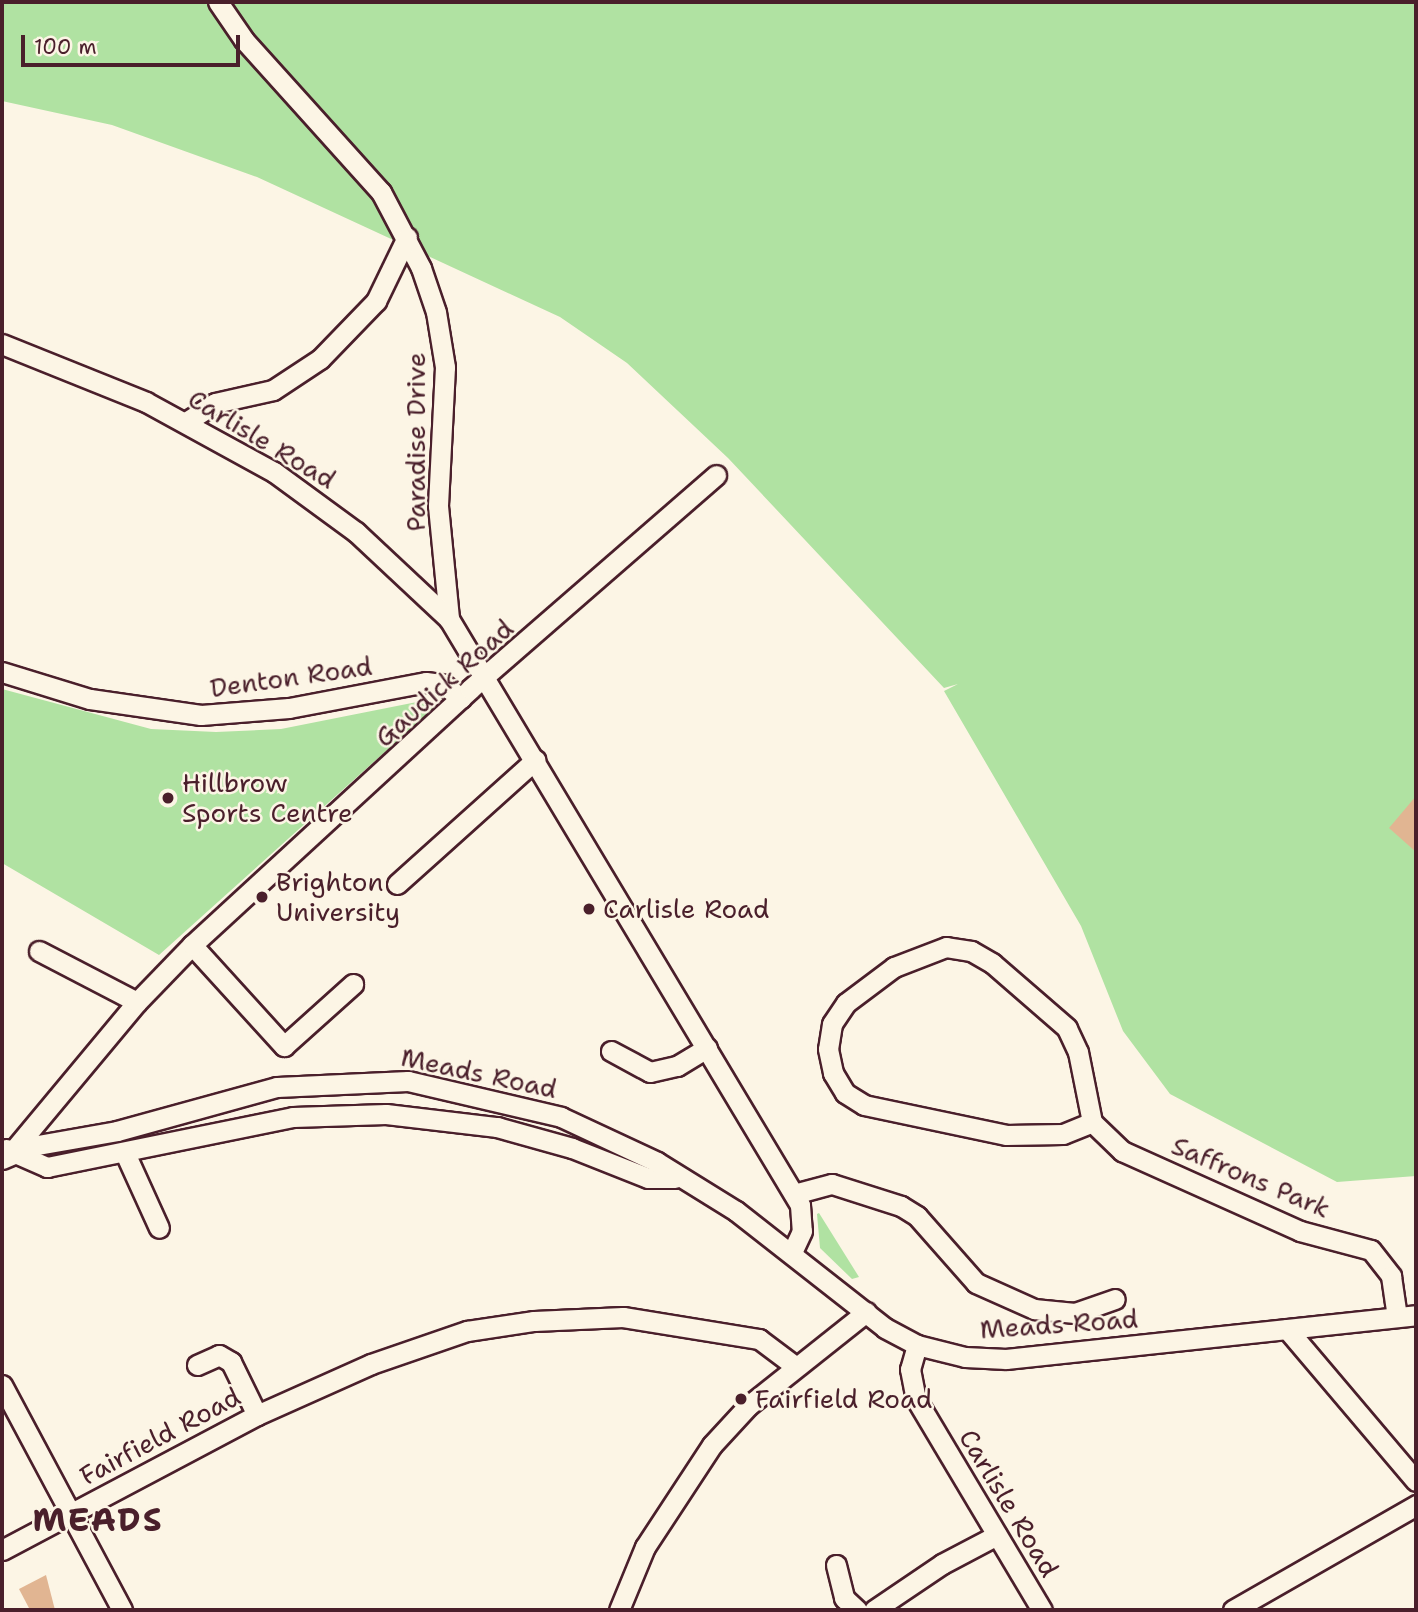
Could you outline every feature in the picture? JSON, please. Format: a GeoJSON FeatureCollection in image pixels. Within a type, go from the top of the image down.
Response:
{"type":"FeatureCollection","features":[{"type":"Feature","properties":{"kind":"street","name":"Paradise Drive"},"geometry":{"type":"LineString","coordinates":[[218,2],[244,40],[355,159],[407,237],[442,338],[438,506],[449,619]]}},
{"type":"Feature","properties":{"kind":"street"},"geometry":{"type":"LineString","coordinates":[[186,422],[215,403],[273,390],[320,359],[376,301],[407,237]]}},
{"type":"Feature","properties":{"kind":"street","name":"Carlisle Road"},"geometry":{"type":"LineString","coordinates":[[2,344],[55,362],[186,422],[322,504],[449,619],[794,1194],[803,1221],[792,1252]]}},
{"type":"Feature","properties":{"kind":"street","name":"Gaudick Road"},"geometry":{"type":"LineString","coordinates":[[5,1153],[137,1002],[192,945],[461,698],[716,475]]}},
{"type":"Feature","properties":{"kind":"street","name":"Denton Road"},"geometry":{"type":"LineString","coordinates":[[2,672],[90,699],[201,715],[289,708],[426,682],[443,684],[461,698]]}},
{"type":"Feature","properties":{"kind":"street"},"geometry":{"type":"LineString","coordinates":[[397,884],[535,760]]}},
{"type":"Feature","properties":{"kind":"street"},"geometry":{"type":"LineString","coordinates":[[192,945],[284,1046],[353,984]]}},
{"type":"Feature","properties":{"kind":"street"},"geometry":{"type":"LineString","coordinates":[[946,947],[971,951],[992,963],[1066,1028],[1078,1052],[1092,1122],[1063,1134],[1006,1135],[876,1109],[853,1099],[838,1083],[828,1049],[832,1024],[846,1003],[894,967],[946,947]]}},
{"type":"Feature","properties":{"kind":"street"},"geometry":{"type":"LineString","coordinates":[[39,951],[137,1002]]}},
{"type":"Feature","properties":{"kind":"street"},"geometry":{"type":"LineString","coordinates":[[611,1051],[650,1072],[677,1066],[707,1048]]}},
{"type":"Feature","properties":{"kind":"street","name":"Meads Road"},"geometry":{"type":"LineString","coordinates":[[5,1153],[117,1131],[277,1087],[408,1081],[561,1117],[656,1162],[675,1178],[736,1211],[866,1312],[916,1345],[965,1357],[1006,1359],[1407,1316]]}},
{"type":"Feature","properties":{"kind":"street","name":"Meads Road"},"geometry":{"type":"LineString","coordinates":[[5,1153],[47,1167],[293,1117],[386,1114],[497,1127],[572,1147],[648,1178],[675,1178]]}},
{"type":"Feature","properties":{"kind":"street","name":"Saffrons Park"},"geometry":{"type":"LineString","coordinates":[[1092,1122],[1122,1151],[1300,1231],[1371,1250],[1391,1276],[1407,1316]]}},
{"type":"Feature","properties":{"kind":"street"},"geometry":{"type":"LineString","coordinates":[[125,1153],[159,1228]]}},
{"type":"Feature","properties":{"kind":"street"},"geometry":{"type":"LineString","coordinates":[[794,1194],[832,1184],[901,1206],[917,1216],[976,1283],[1034,1309],[1075,1313],[1115,1299]]}},
{"type":"Feature","properties":{"kind":"street"},"geometry":{"type":"LineString","coordinates":[[619,1610],[645,1547],[682,1486],[748,1406],[866,1312]]}},
{"type":"Feature","properties":{"kind":"street","name":"Fairfield Road"},"geometry":{"type":"LineString","coordinates":[[2,1550],[257,1415],[372,1364],[467,1331],[547,1320],[623,1317],[693,1325],[759,1339],[795,1366]]}},
{"type":"Feature","properties":{"kind":"street"},"geometry":{"type":"LineString","coordinates":[[1287,1329],[1416,1481]]}},
{"type":"Feature","properties":{"kind":"street","name":"Carlisle Road"},"geometry":{"type":"LineString","coordinates":[[916,1345],[910,1369],[916,1399],[1042,1610]]}},
{"type":"Feature","properties":{"kind":"street"},"geometry":{"type":"LineString","coordinates":[[197,1365],[219,1355],[231,1362],[257,1415]]}},
{"type":"Feature","properties":{"kind":"street"},"geometry":{"type":"LineString","coordinates":[[2,1385],[122,1610]]}},
{"type":"Feature","properties":{"kind":"street"},"geometry":{"type":"LineString","coordinates":[[1233,1610],[1416,1505]]}},
{"type":"Feature","properties":{"kind":"street"},"geometry":{"type":"LineString","coordinates":[[874,1610],[942,1563],[997,1535]]}},
{"type":"Feature","properties":{"kind":"street"},"geometry":{"type":"LineString","coordinates":[[836,1564],[844,1598],[857,1610]]}},
{"type":"Feature","properties":{"kind":"green space"},"geometry":{"type":"Polygon","coordinates":[[[2,2],[1416,2],[1416,1176],[1337,1182],[1170,1094],[1123,1031],[1081,926],[944,691],[958,684],[944,688],[728,458],[627,363],[560,317],[257,177],[112,125],[2,101],[2,2]]]}},
{"type":"Feature","properties":{"kind":"green space","name":"Hillbrow Sports Centre"},"geometry":{"type":"Polygon","coordinates":[[[2,689],[151,729],[216,732],[281,729],[427,700],[437,705],[159,955],[2,863],[2,689]]]}},
{"type":"Feature","properties":{"kind":"green space"},"geometry":{"type":"Polygon","coordinates":[[[819,1213],[859,1277],[852,1279],[820,1248],[819,1213]]]}},
{"type":"Feature","properties":{"kind":"building"},"geometry":{"type":"Polygon","coordinates":[[[1416,796],[1416,852],[1389,828],[1416,796]]]}},
{"type":"Feature","properties":{"kind":"building"},"geometry":{"type":"Polygon","coordinates":[[[46,1575],[55,1610],[30,1610],[19,1589],[46,1575]]]}},
{"type":"Feature","properties":{"kind":"place","name":"Hillbrow Sports Centre"},"geometry":{"type":"Point","coordinates":[168,798]}},
{"type":"Feature","properties":{"kind":"place","name":"Brighton University"},"geometry":{"type":"Point","coordinates":[262,897]}},
{"type":"Feature","properties":{"kind":"place","name":"Carlisle Road"},"geometry":{"type":"Point","coordinates":[589,909]}},
{"type":"Feature","properties":{"kind":"place","name":"Fairfield Road"},"geometry":{"type":"Point","coordinates":[741,1399]}},
{"type":"Feature","properties":{"kind":"district","name":"MEADS"},"geometry":{"type":"Point","coordinates":[98,1520]}}]}
